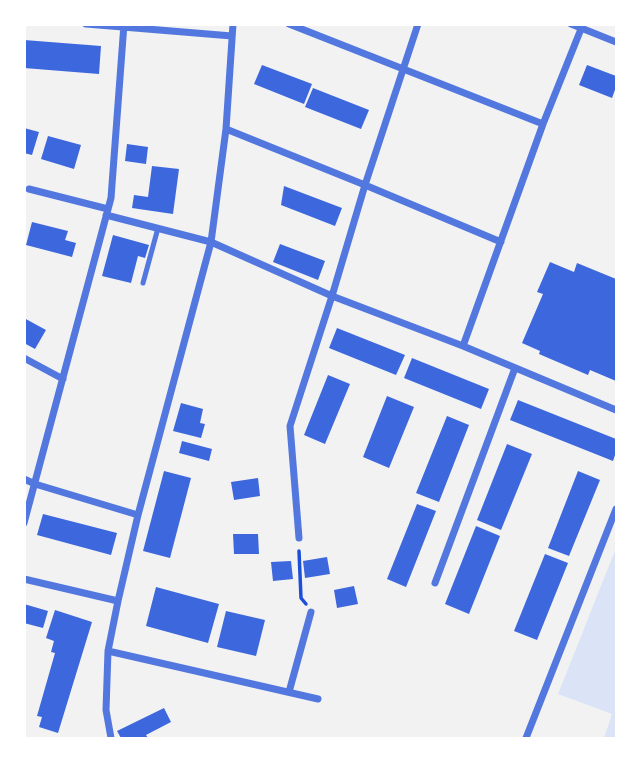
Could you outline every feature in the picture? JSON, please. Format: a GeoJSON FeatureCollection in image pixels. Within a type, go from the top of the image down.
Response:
{"type":"FeatureCollection","features":[{"type":"Feature","properties":{"kind":"street"},"geometry":{"type":"LineString","coordinates":[[86,24],[232,36]]}},
{"type":"Feature","properties":{"kind":"street"},"geometry":{"type":"LineString","coordinates":[[111,738],[106,710],[108,651],[138,516],[211,242],[226,130],[233,24]]}},
{"type":"Feature","properties":{"kind":"street"},"geometry":{"type":"LineString","coordinates":[[289,24],[543,124]]}},
{"type":"Feature","properties":{"kind":"street"},"geometry":{"type":"LineString","coordinates":[[299,538],[290,426],[418,24]]}},
{"type":"Feature","properties":{"kind":"street"},"geometry":{"type":"LineString","coordinates":[[571,24],[617,42]]}},
{"type":"Feature","properties":{"kind":"street"},"geometry":{"type":"LineString","coordinates":[[24,523],[111,198],[124,26]]}},
{"type":"Feature","properties":{"kind":"street"},"geometry":{"type":"LineString","coordinates":[[463,346],[543,124],[581,29]]}},
{"type":"Feature","properties":{"kind":"street"},"geometry":{"type":"LineString","coordinates":[[226,130],[501,242]]}},
{"type":"Feature","properties":{"kind":"street"},"geometry":{"type":"LineString","coordinates":[[29,189],[211,242],[332,296],[463,346],[617,410]]}},
{"type":"Feature","properties":{"kind":"street"},"geometry":{"type":"LineString","coordinates":[[24,358],[63,379]]}},
{"type":"Feature","properties":{"kind":"street"},"geometry":{"type":"LineString","coordinates":[[435,583],[515,368]]}},
{"type":"Feature","properties":{"kind":"street"},"geometry":{"type":"LineString","coordinates":[[24,479],[138,516]]}},
{"type":"Feature","properties":{"kind":"street"},"geometry":{"type":"LineString","coordinates":[[526,738],[617,509]]}},
{"type":"Feature","properties":{"kind":"street"},"geometry":{"type":"LineString","coordinates":[[24,579],[118,601]]}},
{"type":"Feature","properties":{"kind":"street"},"geometry":{"type":"LineString","coordinates":[[289,692],[311,612]]}},
{"type":"Feature","properties":{"kind":"street"},"geometry":{"type":"LineString","coordinates":[[108,651],[318,699]]}},
{"type":"Feature","properties":{"kind":"lane"},"geometry":{"type":"LineString","coordinates":[[143,284],[158,228]]}},
{"type":"Feature","properties":{"kind":"path"},"geometry":{"type":"LineString","coordinates":[[299,538],[301,598],[311,612]]}},
{"type":"Feature","properties":{"kind":"shaded area"},"geometry":{"type":"Polygon","coordinates":[[[616,548],[616,738],[604,738],[612,714],[558,694],[616,548]]]}},
{"type":"Feature","properties":{"kind":"building"},"geometry":{"type":"Polygon","coordinates":[[[24,40],[101,46],[99,74],[24,68],[24,40]]]}},
{"type":"Feature","properties":{"kind":"building"},"geometry":{"type":"Polygon","coordinates":[[[262,65],[312,84],[304,104],[254,84],[262,65]]]}},
{"type":"Feature","properties":{"kind":"building"},"geometry":{"type":"Polygon","coordinates":[[[587,65],[616,76],[612,98],[579,85],[587,65]]]}},
{"type":"Feature","properties":{"kind":"building"},"geometry":{"type":"Polygon","coordinates":[[[313,88],[369,110],[361,129],[305,107],[313,88]]]}},
{"type":"Feature","properties":{"kind":"building"},"geometry":{"type":"Polygon","coordinates":[[[24,128],[39,132],[32,155],[24,153],[24,128]]]}},
{"type":"Feature","properties":{"kind":"building"},"geometry":{"type":"Polygon","coordinates":[[[48,136],[81,145],[74,169],[41,159],[48,136]]]}},
{"type":"Feature","properties":{"kind":"building"},"geometry":{"type":"Polygon","coordinates":[[[127,144],[148,147],[146,164],[125,161],[127,144]]]}},
{"type":"Feature","properties":{"kind":"building"},"geometry":{"type":"Polygon","coordinates":[[[152,166],[179,169],[173,214],[132,208],[134,195],[148,197],[152,166]]]}},
{"type":"Feature","properties":{"kind":"building"},"geometry":{"type":"Polygon","coordinates":[[[284,186],[342,208],[335,226],[281,205],[284,186]]]}},
{"type":"Feature","properties":{"kind":"building"},"geometry":{"type":"Polygon","coordinates":[[[32,222],[68,231],[65,240],[76,243],[72,257],[26,245],[32,222]]]}},
{"type":"Feature","properties":{"kind":"building"},"geometry":{"type":"Polygon","coordinates":[[[113,235],[149,245],[145,258],[138,256],[131,283],[102,276],[113,235]]]}},
{"type":"Feature","properties":{"kind":"building"},"geometry":{"type":"Polygon","coordinates":[[[280,244],[325,261],[318,280],[273,262],[280,244]]]}},
{"type":"Feature","properties":{"kind":"building"},"geometry":{"type":"Polygon","coordinates":[[[550,262],[574,272],[577,263],[616,279],[616,381],[590,370],[588,375],[539,354],[540,351],[522,343],[543,294],[537,292],[550,262]]]}},
{"type":"Feature","properties":{"kind":"building"},"geometry":{"type":"Polygon","coordinates":[[[24,318],[46,330],[35,349],[24,343],[24,318]]]}},
{"type":"Feature","properties":{"kind":"building"},"geometry":{"type":"Polygon","coordinates":[[[337,328],[405,355],[396,375],[329,348],[337,328]]]}},
{"type":"Feature","properties":{"kind":"building"},"geometry":{"type":"Polygon","coordinates":[[[412,358],[489,389],[481,409],[404,378],[412,358]]]}},
{"type":"Feature","properties":{"kind":"building"},"geometry":{"type":"Polygon","coordinates":[[[328,375],[350,384],[325,444],[304,435],[328,375]]]}},
{"type":"Feature","properties":{"kind":"building"},"geometry":{"type":"Polygon","coordinates":[[[387,396],[414,407],[389,468],[363,457],[387,396]]]}},
{"type":"Feature","properties":{"kind":"building"},"geometry":{"type":"Polygon","coordinates":[[[518,400],[616,439],[613,461],[510,420],[518,400]]]}},
{"type":"Feature","properties":{"kind":"building"},"geometry":{"type":"Polygon","coordinates":[[[181,403],[203,409],[200,423],[205,424],[201,438],[173,431],[181,403]]]}},
{"type":"Feature","properties":{"kind":"building"},"geometry":{"type":"Polygon","coordinates":[[[447,416],[469,425],[439,502],[416,493],[447,416]]]}},
{"type":"Feature","properties":{"kind":"building"},"geometry":{"type":"Polygon","coordinates":[[[182,441],[212,449],[209,461],[179,453],[182,441]]]}},
{"type":"Feature","properties":{"kind":"building"},"geometry":{"type":"Polygon","coordinates":[[[507,444],[532,454],[501,530],[477,520],[507,444]]]}},
{"type":"Feature","properties":{"kind":"building"},"geometry":{"type":"Polygon","coordinates":[[[164,471],[191,478],[170,558],[143,551],[164,471]]]}},
{"type":"Feature","properties":{"kind":"building"},"geometry":{"type":"Polygon","coordinates":[[[578,471],[600,480],[569,556],[548,548],[578,471]]]}},
{"type":"Feature","properties":{"kind":"building"},"geometry":{"type":"Polygon","coordinates":[[[258,478],[260,496],[234,500],[231,482],[258,478]]]}},
{"type":"Feature","properties":{"kind":"building"},"geometry":{"type":"Polygon","coordinates":[[[417,504],[436,511],[406,587],[387,579],[417,504]]]}},
{"type":"Feature","properties":{"kind":"building"},"geometry":{"type":"Polygon","coordinates":[[[43,514],[117,533],[111,555],[37,535],[43,514]]]}},
{"type":"Feature","properties":{"kind":"building"},"geometry":{"type":"Polygon","coordinates":[[[476,526],[500,536],[469,614],[445,604],[476,526]]]}},
{"type":"Feature","properties":{"kind":"building"},"geometry":{"type":"Polygon","coordinates":[[[233,534],[258,534],[259,554],[234,554],[233,534]]]}},
{"type":"Feature","properties":{"kind":"building"},"geometry":{"type":"Polygon","coordinates":[[[545,554],[568,563],[537,640],[514,631],[545,554]]]}},
{"type":"Feature","properties":{"kind":"building"},"geometry":{"type":"Polygon","coordinates":[[[327,557],[330,574],[305,578],[303,561],[327,557]]]}},
{"type":"Feature","properties":{"kind":"building"},"geometry":{"type":"Polygon","coordinates":[[[291,561],[293,579],[273,581],[271,562],[291,561]]]}},
{"type":"Feature","properties":{"kind":"building"},"geometry":{"type":"Polygon","coordinates":[[[354,586],[358,604],[337,608],[334,590],[354,586]]]}},
{"type":"Feature","properties":{"kind":"building"},"geometry":{"type":"Polygon","coordinates":[[[156,587],[219,604],[208,643],[146,626],[156,587]]]}},
{"type":"Feature","properties":{"kind":"building"},"geometry":{"type":"Polygon","coordinates":[[[24,604],[48,611],[43,628],[24,623],[24,604]]]}},
{"type":"Feature","properties":{"kind":"building"},"geometry":{"type":"Polygon","coordinates":[[[55,610],[92,622],[58,733],[39,727],[42,717],[37,716],[55,653],[51,652],[54,641],[46,638],[55,610]]]}},
{"type":"Feature","properties":{"kind":"building"},"geometry":{"type":"Polygon","coordinates":[[[226,611],[265,620],[256,656],[217,647],[226,611]]]}},
{"type":"Feature","properties":{"kind":"building"},"geometry":{"type":"Polygon","coordinates":[[[164,708],[171,722],[146,735],[148,738],[121,738],[117,731],[164,708]]]}}]}
